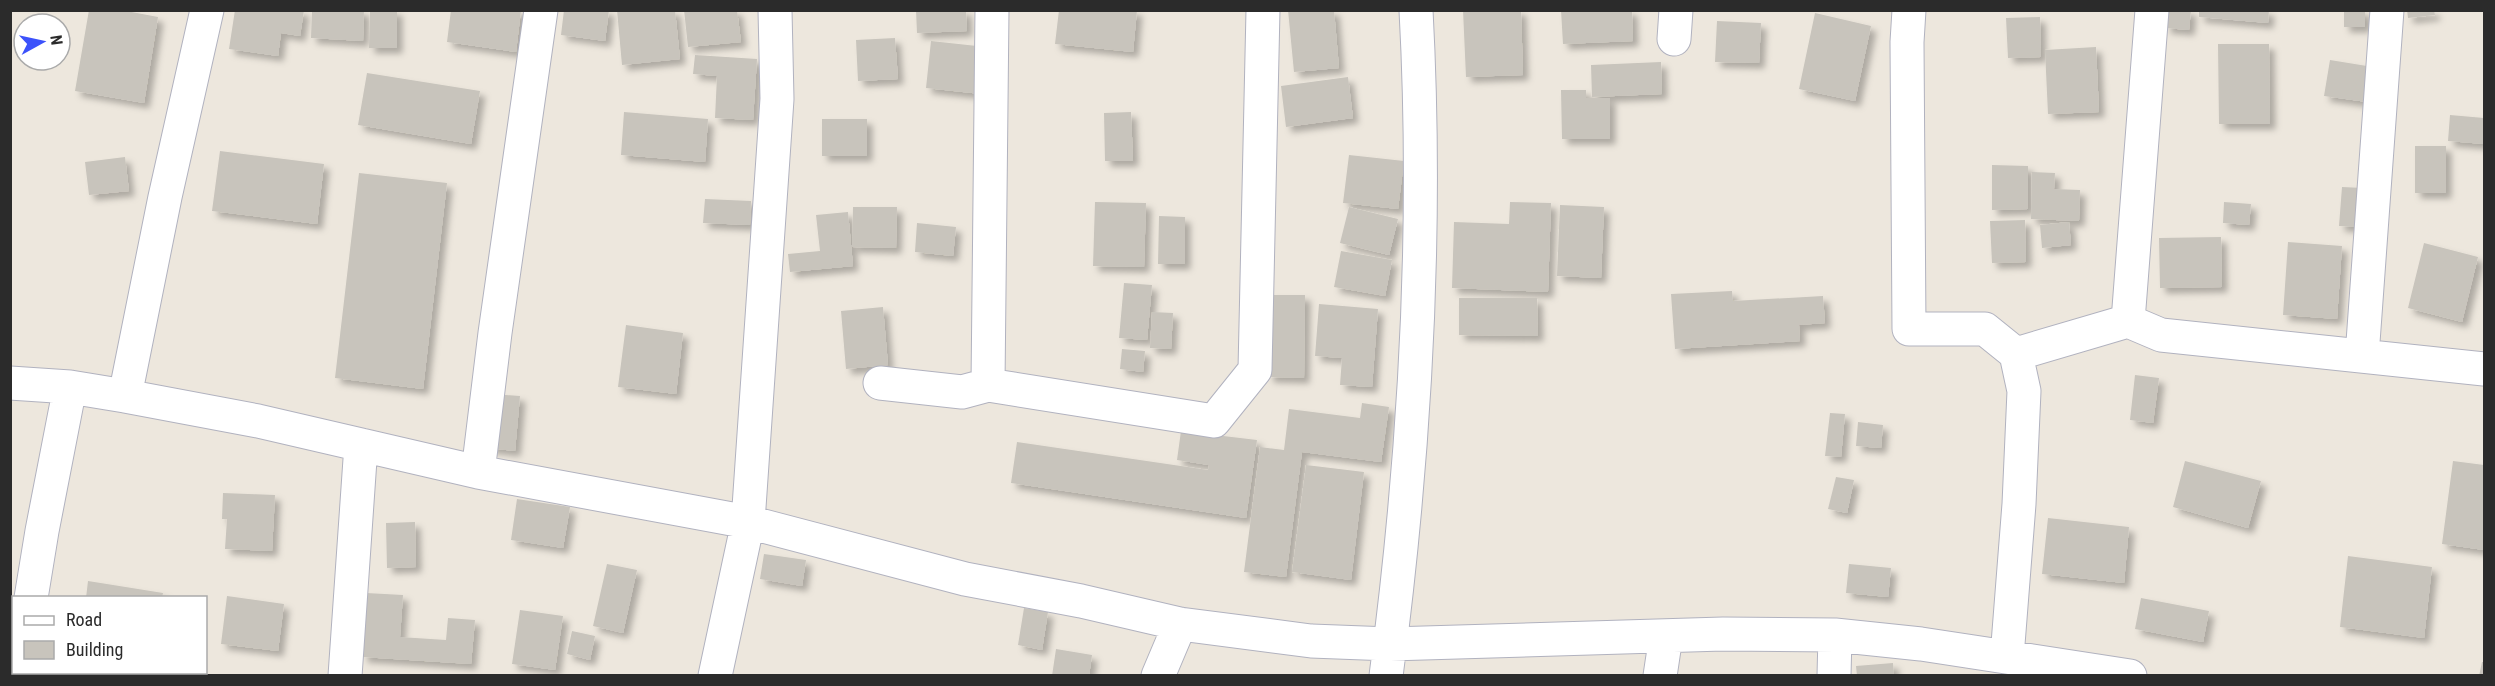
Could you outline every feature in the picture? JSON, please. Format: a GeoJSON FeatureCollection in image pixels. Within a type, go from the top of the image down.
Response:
{"type":"FeatureCollection","features":[{"type":"Feature","properties":{"kind":"street"},"geometry":{"type":"LineString","coordinates":[[125,396],[165,197],[207,10]]}},
{"type":"Feature","properties":{"kind":"street"},"geometry":{"type":"LineString","coordinates":[[478,472],[495,333],[541,10]]}},
{"type":"Feature","properties":{"kind":"street"},"geometry":{"type":"LineString","coordinates":[[715,675],[748,522],[777,99],[775,10]]}},
{"type":"Feature","properties":{"kind":"street"},"geometry":{"type":"LineString","coordinates":[[988,385],[992,10]]}},
{"type":"Feature","properties":{"kind":"street"},"geometry":{"type":"LineString","coordinates":[[880,383],[962,392],[988,385],[1214,421],[1255,370],[1263,10]]}},
{"type":"Feature","properties":{"kind":"street"},"geometry":{"type":"LineString","coordinates":[[1388,660],[1412,433],[1419,217],[1416,10]]}},
{"type":"Feature","properties":{"kind":"street"},"geometry":{"type":"LineString","coordinates":[[1909,10],[1907,42],[1909,329],[1985,329],[2016,354],[2024,391],[2019,504],[2007,657]]}},
{"type":"Feature","properties":{"kind":"street"},"geometry":{"type":"LineString","coordinates":[[2128,321],[2152,10]]}},
{"type":"Feature","properties":{"kind":"street"},"geometry":{"type":"LineString","coordinates":[[2362,356],[2387,10]]}},
{"type":"Feature","properties":{"kind":"street"},"geometry":{"type":"LineString","coordinates":[[2016,354],[2128,321],[2161,335],[2484,369]]}},
{"type":"Feature","properties":{"kind":"street"},"geometry":{"type":"LineString","coordinates":[[10,383],[70,387],[258,421],[478,472],[748,522],[965,579],[1081,601],[1180,624],[1311,641],[1388,660],[1666,636],[1835,635],[1921,644],[2130,675]]}},
{"type":"Feature","properties":{"kind":"street"},"geometry":{"type":"LineString","coordinates":[[32,596],[42,531],[70,387]]}},
{"type":"Feature","properties":{"kind":"street"},"geometry":{"type":"LineString","coordinates":[[345,675],[361,445]]}},
{"type":"Feature","properties":{"kind":"street"},"geometry":{"type":"LineString","coordinates":[[1158,675],[1180,624]]}},
{"type":"Feature","properties":{"kind":"street"},"geometry":{"type":"LineString","coordinates":[[1834,675],[1835,635]]}},
{"type":"Feature","properties":{"kind":"street"},"geometry":{"type":"LineString","coordinates":[[1660,675],[1666,636]]}},
{"type":"Feature","properties":{"kind":"building"},"geometry":{"type":"Polygon","coordinates":[[[89,10],[121,10],[158,17],[144,103],[75,91],[89,10]]]}},
{"type":"Feature","properties":{"kind":"building"},"geometry":{"type":"Polygon","coordinates":[[[235,10],[304,10],[300,36],[281,33],[278,56],[229,49],[235,10]]]}},
{"type":"Feature","properties":{"kind":"building"},"geometry":{"type":"Polygon","coordinates":[[[312,10],[364,10],[363,41],[311,38],[312,10]]]}},
{"type":"Feature","properties":{"kind":"building"},"geometry":{"type":"Polygon","coordinates":[[[370,10],[397,10],[397,48],[369,48],[370,10]]]}},
{"type":"Feature","properties":{"kind":"building"},"geometry":{"type":"Polygon","coordinates":[[[451,10],[521,10],[516,52],[447,42],[451,10]]]}},
{"type":"Feature","properties":{"kind":"building"},"geometry":{"type":"Polygon","coordinates":[[[564,10],[609,10],[605,41],[561,35],[564,10]]]}},
{"type":"Feature","properties":{"kind":"building"},"geometry":{"type":"Polygon","coordinates":[[[617,10],[675,10],[680,59],[622,65],[617,10]]]}},
{"type":"Feature","properties":{"kind":"building"},"geometry":{"type":"Polygon","coordinates":[[[684,10],[737,10],[741,42],[688,47],[684,10]]]}},
{"type":"Feature","properties":{"kind":"building"},"geometry":{"type":"Polygon","coordinates":[[[916,10],[966,10],[967,31],[917,33],[916,10]]]}},
{"type":"Feature","properties":{"kind":"building"},"geometry":{"type":"Polygon","coordinates":[[[1059,10],[1137,10],[1133,52],[1055,44],[1059,10]]]}},
{"type":"Feature","properties":{"kind":"building"},"geometry":{"type":"Polygon","coordinates":[[[1288,10],[1334,10],[1339,68],[1294,72],[1288,10]]]}},
{"type":"Feature","properties":{"kind":"building"},"geometry":{"type":"Polygon","coordinates":[[[1463,10],[1521,10],[1523,75],[1466,77],[1463,10]]]}},
{"type":"Feature","properties":{"kind":"building"},"geometry":{"type":"Polygon","coordinates":[[[1561,10],[1632,10],[1633,41],[1563,44],[1561,10]]]}},
{"type":"Feature","properties":{"kind":"building"},"geometry":{"type":"Polygon","coordinates":[[[2167,10],[2191,10],[2189,30],[2165,28],[2167,10]]]}},
{"type":"Feature","properties":{"kind":"building"},"geometry":{"type":"Polygon","coordinates":[[[2199,10],[2269,10],[2268,23],[2199,17],[2199,10]]]}},
{"type":"Feature","properties":{"kind":"building"},"geometry":{"type":"Polygon","coordinates":[[[2344,10],[2365,10],[2365,27],[2344,27],[2344,10]]]}},
{"type":"Feature","properties":{"kind":"building"},"geometry":{"type":"Polygon","coordinates":[[[2407,10],[2434,10],[2435,15],[2408,18],[2407,10]]]}},
{"type":"Feature","properties":{"kind":"building"},"geometry":{"type":"Polygon","coordinates":[[[1815,13],[1871,26],[1855,101],[1799,89],[1815,13]]]}},
{"type":"Feature","properties":{"kind":"building"},"geometry":{"type":"Polygon","coordinates":[[[2040,17],[2041,57],[2008,58],[2006,18],[2040,17]]]}},
{"type":"Feature","properties":{"kind":"building"},"geometry":{"type":"Polygon","coordinates":[[[1717,21],[1761,23],[1759,63],[1715,62],[1717,21]]]}},
{"type":"Feature","properties":{"kind":"building"},"geometry":{"type":"Polygon","coordinates":[[[895,38],[898,79],[858,81],[856,40],[895,38]]]}},
{"type":"Feature","properties":{"kind":"building"},"geometry":{"type":"Polygon","coordinates":[[[931,41],[986,47],[981,94],[926,88],[931,41]]]}},
{"type":"Feature","properties":{"kind":"building"},"geometry":{"type":"Polygon","coordinates":[[[2218,44],[2269,44],[2270,124],[2219,124],[2218,44]]]}},
{"type":"Feature","properties":{"kind":"building"},"geometry":{"type":"Polygon","coordinates":[[[2096,47],[2099,112],[2048,114],[2045,50],[2096,47]]]}},
{"type":"Feature","properties":{"kind":"building"},"geometry":{"type":"Polygon","coordinates":[[[695,55],[757,59],[753,120],[715,118],[717,76],[693,74],[695,55]]]}},
{"type":"Feature","properties":{"kind":"building"},"geometry":{"type":"Polygon","coordinates":[[[2330,60],[2373,67],[2367,102],[2324,96],[2330,60]]]}},
{"type":"Feature","properties":{"kind":"building"},"geometry":{"type":"Polygon","coordinates":[[[1661,62],[1662,94],[1592,97],[1591,65],[1661,62]]]}},
{"type":"Feature","properties":{"kind":"building"},"geometry":{"type":"Polygon","coordinates":[[[367,73],[480,91],[471,144],[358,125],[367,73]]]}},
{"type":"Feature","properties":{"kind":"building"},"geometry":{"type":"Polygon","coordinates":[[[1348,77],[1353,118],[1286,127],[1281,86],[1348,77]]]}},
{"type":"Feature","properties":{"kind":"building"},"geometry":{"type":"Polygon","coordinates":[[[1561,90],[1586,90],[1586,98],[1610,98],[1610,139],[1562,139],[1561,90]]]}},
{"type":"Feature","properties":{"kind":"building"},"geometry":{"type":"Polygon","coordinates":[[[624,112],[708,119],[705,162],[621,155],[624,112]]]}},
{"type":"Feature","properties":{"kind":"building"},"geometry":{"type":"Polygon","coordinates":[[[1131,112],[1133,161],[1105,161],[1104,113],[1131,112]]]}},
{"type":"Feature","properties":{"kind":"building"},"geometry":{"type":"Polygon","coordinates":[[[2450,115],[2484,118],[2484,144],[2448,141],[2450,115]]]}},
{"type":"Feature","properties":{"kind":"building"},"geometry":{"type":"Polygon","coordinates":[[[822,119],[867,119],[867,156],[822,156],[822,119]]]}},
{"type":"Feature","properties":{"kind":"building"},"geometry":{"type":"Polygon","coordinates":[[[2415,146],[2446,146],[2446,193],[2415,193],[2415,146]]]}},
{"type":"Feature","properties":{"kind":"building"},"geometry":{"type":"Polygon","coordinates":[[[220,151],[324,164],[317,224],[212,211],[220,151]]]}},
{"type":"Feature","properties":{"kind":"building"},"geometry":{"type":"Polygon","coordinates":[[[1349,155],[1404,161],[1398,209],[1343,203],[1349,155]]]}},
{"type":"Feature","properties":{"kind":"building"},"geometry":{"type":"Polygon","coordinates":[[[125,157],[129,191],[89,195],[85,162],[125,157]]]}},
{"type":"Feature","properties":{"kind":"building"},"geometry":{"type":"Polygon","coordinates":[[[1992,165],[2028,166],[2028,209],[1992,210],[1992,165]]]}},
{"type":"Feature","properties":{"kind":"building"},"geometry":{"type":"Polygon","coordinates":[[[2032,172],[2055,173],[2054,189],[2080,190],[2079,221],[2031,219],[2032,172]]]}},
{"type":"Feature","properties":{"kind":"building"},"geometry":{"type":"Polygon","coordinates":[[[359,173],[447,183],[423,389],[335,378],[359,173]]]}},
{"type":"Feature","properties":{"kind":"building"},"geometry":{"type":"Polygon","coordinates":[[[2342,187],[2363,188],[2360,227],[2339,226],[2342,187]]]}},
{"type":"Feature","properties":{"kind":"building"},"geometry":{"type":"Polygon","coordinates":[[[705,199],[751,201],[750,225],[703,223],[705,199]]]}},
{"type":"Feature","properties":{"kind":"building"},"geometry":{"type":"Polygon","coordinates":[[[1095,202],[1146,203],[1144,267],[1093,266],[1095,202]]]}},
{"type":"Feature","properties":{"kind":"building"},"geometry":{"type":"Polygon","coordinates":[[[1510,202],[1551,203],[1548,292],[1452,288],[1454,222],[1509,224],[1510,202]]]}},
{"type":"Feature","properties":{"kind":"building"},"geometry":{"type":"Polygon","coordinates":[[[2224,202],[2251,204],[2249,225],[2223,223],[2224,202]]]}},
{"type":"Feature","properties":{"kind":"building"},"geometry":{"type":"Polygon","coordinates":[[[1560,205],[1604,207],[1601,278],[1557,276],[1560,205]]]}},
{"type":"Feature","properties":{"kind":"building"},"geometry":{"type":"Polygon","coordinates":[[[853,207],[897,207],[896,248],[852,247],[853,207]]]}},
{"type":"Feature","properties":{"kind":"building"},"geometry":{"type":"Polygon","coordinates":[[[1349,207],[1398,219],[1389,255],[1340,243],[1349,207]]]}},
{"type":"Feature","properties":{"kind":"building"},"geometry":{"type":"Polygon","coordinates":[[[848,212],[853,266],[790,272],[788,254],[820,251],[816,215],[848,212]]]}},
{"type":"Feature","properties":{"kind":"building"},"geometry":{"type":"Polygon","coordinates":[[[1159,216],[1185,217],[1185,264],[1158,264],[1159,216]]]}},
{"type":"Feature","properties":{"kind":"building"},"geometry":{"type":"Polygon","coordinates":[[[2025,220],[2026,262],[1992,263],[1990,221],[2025,220]]]}},
{"type":"Feature","properties":{"kind":"building"},"geometry":{"type":"Polygon","coordinates":[[[2069,222],[2071,245],[2042,248],[2040,225],[2069,222]]]}},
{"type":"Feature","properties":{"kind":"building"},"geometry":{"type":"Polygon","coordinates":[[[917,223],[956,227],[953,256],[915,252],[917,223]]]}},
{"type":"Feature","properties":{"kind":"building"},"geometry":{"type":"Polygon","coordinates":[[[2221,237],[2222,287],[2160,288],[2159,238],[2221,237]]]}},
{"type":"Feature","properties":{"kind":"building"},"geometry":{"type":"Polygon","coordinates":[[[2288,242],[2342,246],[2337,319],[2283,315],[2288,242]]]}},
{"type":"Feature","properties":{"kind":"building"},"geometry":{"type":"Polygon","coordinates":[[[2424,243],[2478,257],[2462,322],[2408,308],[2424,243]]]}},
{"type":"Feature","properties":{"kind":"building"},"geometry":{"type":"Polygon","coordinates":[[[1341,251],[1392,260],[1385,296],[1334,287],[1341,251]]]}},
{"type":"Feature","properties":{"kind":"building"},"geometry":{"type":"Polygon","coordinates":[[[1124,283],[1152,285],[1147,340],[1119,338],[1124,283]]]}},
{"type":"Feature","properties":{"kind":"building"},"geometry":{"type":"Polygon","coordinates":[[[1732,291],[1733,301],[1823,296],[1825,323],[1799,325],[1800,341],[1675,349],[1671,294],[1732,291]]]}},
{"type":"Feature","properties":{"kind":"building"},"geometry":{"type":"Polygon","coordinates":[[[1269,295],[1305,295],[1304,378],[1268,377],[1269,295]]]}},
{"type":"Feature","properties":{"kind":"building"},"geometry":{"type":"Polygon","coordinates":[[[1459,298],[1537,298],[1538,336],[1459,335],[1459,298]]]}},
{"type":"Feature","properties":{"kind":"building"},"geometry":{"type":"Polygon","coordinates":[[[1319,304],[1378,309],[1372,387],[1340,385],[1342,358],[1315,356],[1319,304]]]}},
{"type":"Feature","properties":{"kind":"building"},"geometry":{"type":"Polygon","coordinates":[[[883,307],[888,365],[846,369],[841,311],[883,307]]]}},
{"type":"Feature","properties":{"kind":"building"},"geometry":{"type":"Polygon","coordinates":[[[1152,312],[1173,313],[1171,349],[1150,348],[1152,312]]]}},
{"type":"Feature","properties":{"kind":"building"},"geometry":{"type":"Polygon","coordinates":[[[626,325],[683,333],[676,394],[618,387],[626,325]]]}},
{"type":"Feature","properties":{"kind":"building"},"geometry":{"type":"Polygon","coordinates":[[[1122,349],[1145,351],[1143,372],[1120,369],[1122,349]]]}},
{"type":"Feature","properties":{"kind":"building"},"geometry":{"type":"Polygon","coordinates":[[[2135,375],[2159,378],[2153,423],[2130,420],[2135,375]]]}},
{"type":"Feature","properties":{"kind":"building"},"geometry":{"type":"Polygon","coordinates":[[[493,394],[520,396],[515,451],[488,448],[493,394]]]}},
{"type":"Feature","properties":{"kind":"building"},"geometry":{"type":"Polygon","coordinates":[[[1362,403],[1389,407],[1381,462],[1302,452],[1286,577],[1244,572],[1260,447],[1284,450],[1289,409],[1360,418],[1362,403]]]}},
{"type":"Feature","properties":{"kind":"building"},"geometry":{"type":"Polygon","coordinates":[[[1830,413],[1845,414],[1841,457],[1825,456],[1830,413]]]}},
{"type":"Feature","properties":{"kind":"building"},"geometry":{"type":"Polygon","coordinates":[[[1858,422],[1883,425],[1881,448],[1856,446],[1858,422]]]}},
{"type":"Feature","properties":{"kind":"building"},"geometry":{"type":"Polygon","coordinates":[[[1181,431],[1257,440],[1246,518],[1011,483],[1017,442],[1208,470],[1209,465],[1177,460],[1181,431]]]}},
{"type":"Feature","properties":{"kind":"building"},"geometry":{"type":"Polygon","coordinates":[[[2185,461],[2261,481],[2248,528],[2173,507],[2185,461]]]}},
{"type":"Feature","properties":{"kind":"building"},"geometry":{"type":"Polygon","coordinates":[[[2453,461],[2484,465],[2484,550],[2442,544],[2453,461]]]}},
{"type":"Feature","properties":{"kind":"building"},"geometry":{"type":"Polygon","coordinates":[[[1306,465],[1364,472],[1351,580],[1292,572],[1306,465]]]}},
{"type":"Feature","properties":{"kind":"building"},"geometry":{"type":"Polygon","coordinates":[[[1836,477],[1854,480],[1847,513],[1828,509],[1836,477]]]}},
{"type":"Feature","properties":{"kind":"building"},"geometry":{"type":"Polygon","coordinates":[[[223,493],[275,495],[272,551],[225,549],[227,519],[222,519],[223,493]]]}},
{"type":"Feature","properties":{"kind":"building"},"geometry":{"type":"Polygon","coordinates":[[[517,499],[570,507],[563,548],[511,540],[517,499]]]}},
{"type":"Feature","properties":{"kind":"building"},"geometry":{"type":"Polygon","coordinates":[[[2048,518],[2129,527],[2124,583],[2042,574],[2048,518]]]}},
{"type":"Feature","properties":{"kind":"building"},"geometry":{"type":"Polygon","coordinates":[[[415,522],[416,567],[387,568],[386,523],[415,522]]]}},
{"type":"Feature","properties":{"kind":"building"},"geometry":{"type":"Polygon","coordinates":[[[764,554],[806,560],[802,586],[760,579],[764,554]]]}},
{"type":"Feature","properties":{"kind":"building"},"geometry":{"type":"Polygon","coordinates":[[[2348,556],[2432,567],[2424,638],[2340,627],[2348,556]]]}},
{"type":"Feature","properties":{"kind":"building"},"geometry":{"type":"Polygon","coordinates":[[[607,564],[637,570],[623,633],[593,626],[607,564]]]}},
{"type":"Feature","properties":{"kind":"building"},"geometry":{"type":"Polygon","coordinates":[[[1849,564],[1891,568],[1888,597],[1846,593],[1849,564]]]}},
{"type":"Feature","properties":{"kind":"building"},"geometry":{"type":"Polygon","coordinates":[[[88,581],[163,593],[162,596],[86,596],[88,581]]]}},
{"type":"Feature","properties":{"kind":"building"},"geometry":{"type":"Polygon","coordinates":[[[366,593],[403,595],[400,637],[446,640],[448,618],[475,620],[471,664],[362,657],[366,593]]]}},
{"type":"Feature","properties":{"kind":"building"},"geometry":{"type":"Polygon","coordinates":[[[227,596],[284,604],[278,651],[221,644],[227,596]]]}},
{"type":"Feature","properties":{"kind":"building"},"geometry":{"type":"Polygon","coordinates":[[[2141,598],[2209,611],[2203,642],[2135,629],[2141,598]]]}},
{"type":"Feature","properties":{"kind":"building"},"geometry":{"type":"Polygon","coordinates":[[[1024,608],[1048,612],[1042,650],[1018,645],[1024,608]]]}},
{"type":"Feature","properties":{"kind":"building"},"geometry":{"type":"Polygon","coordinates":[[[520,610],[563,616],[555,670],[512,664],[520,610]]]}},
{"type":"Feature","properties":{"kind":"building"},"geometry":{"type":"Polygon","coordinates":[[[572,631],[595,636],[590,660],[567,654],[572,631]]]}},
{"type":"Feature","properties":{"kind":"building"},"geometry":{"type":"Polygon","coordinates":[[[1056,649],[1092,655],[1089,676],[1052,676],[1056,649]]]}},
{"type":"Feature","properties":{"kind":"building"},"geometry":{"type":"Polygon","coordinates":[[[2482,662],[2484,662],[2484,676],[2479,676],[2482,662]]]}},
{"type":"Feature","properties":{"kind":"building"},"geometry":{"type":"Polygon","coordinates":[[[1893,663],[1894,676],[1857,676],[1856,666],[1893,663]]]}}]}
